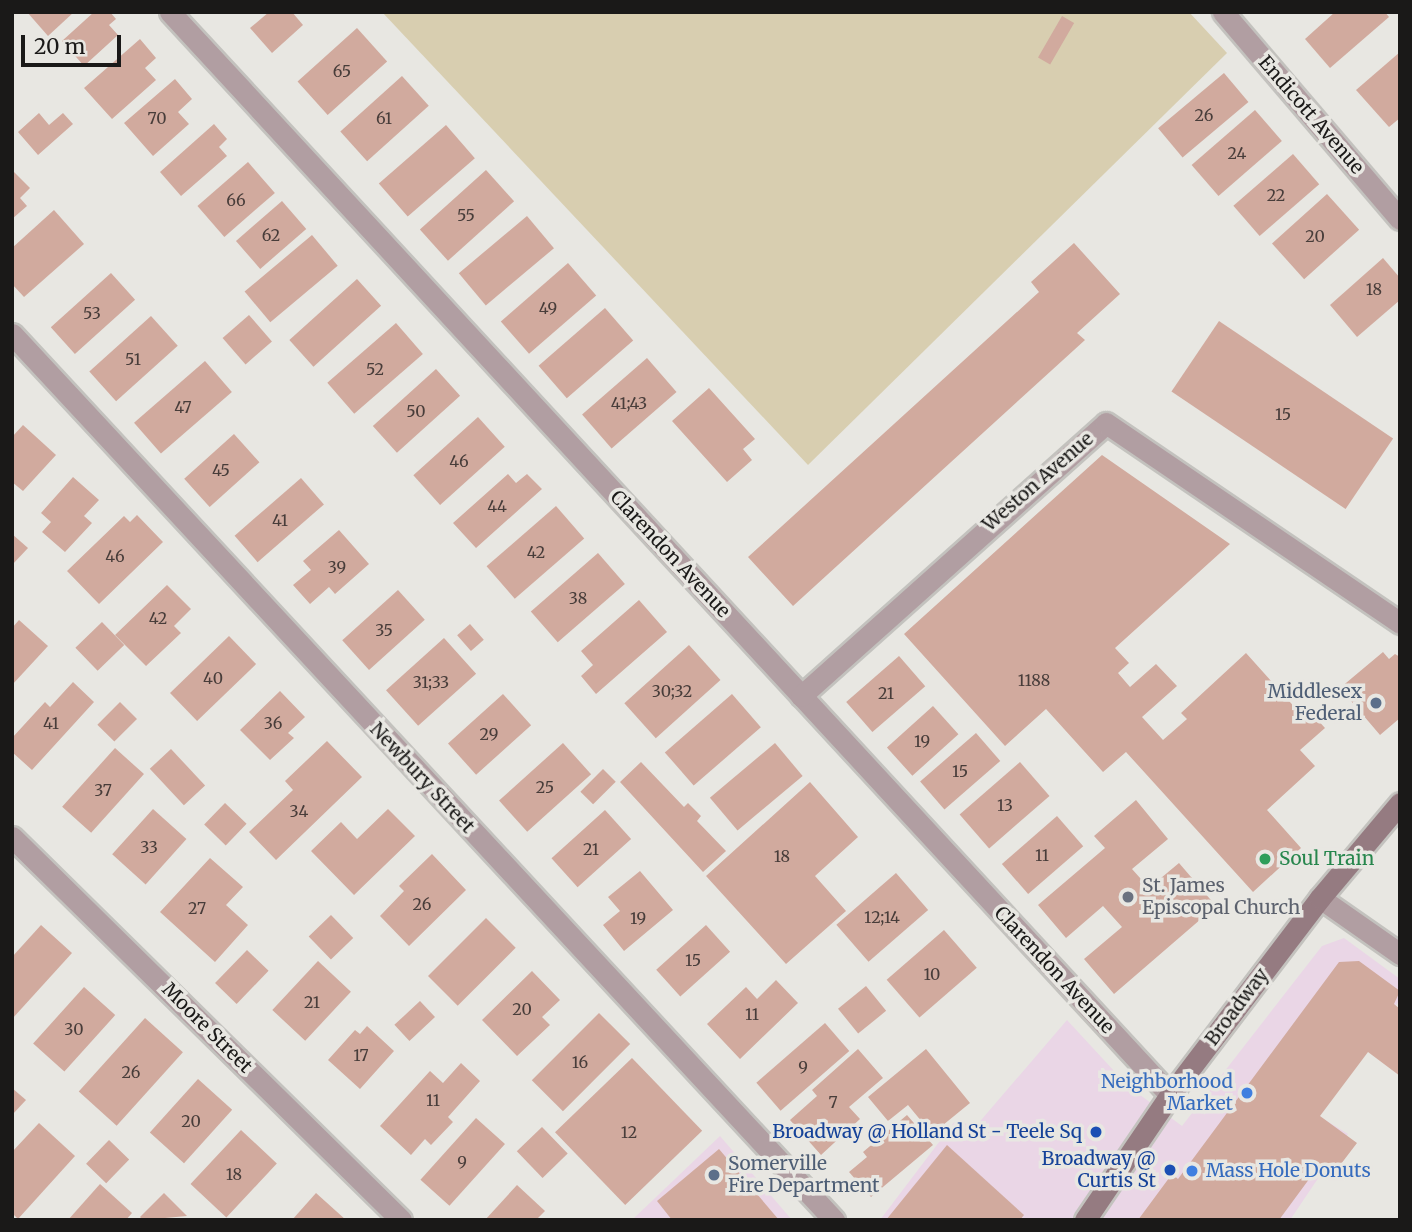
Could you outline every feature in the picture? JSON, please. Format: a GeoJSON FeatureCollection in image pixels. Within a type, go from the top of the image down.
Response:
{"type":"FeatureCollection","features":[{"type":"Feature","properties":{"kind":"main road","name":"Broadway"},"geometry":{"type":"LineString","coordinates":[[1085,1220],[1170,1095],[1320,898],[1400,803]]}},
{"type":"Feature","properties":{"kind":"street","name":"Clarendon Avenue"},"geometry":{"type":"LineString","coordinates":[[170,12],[1170,1095]]}},
{"type":"Feature","properties":{"kind":"street","name":"Endicott Avenue"},"geometry":{"type":"LineString","coordinates":[[1223,12],[1400,219]]}},
{"type":"Feature","properties":{"kind":"street","name":"Newbury Street"},"geometry":{"type":"LineString","coordinates":[[12,334],[834,1220]]}},
{"type":"Feature","properties":{"kind":"street","name":"Weston Avenue"},"geometry":{"type":"LineString","coordinates":[[801,696],[1106,423],[1400,623]]}},
{"type":"Feature","properties":{"kind":"street","name":"Moore Street"},"geometry":{"type":"LineString","coordinates":[[12,837],[401,1220]]}},
{"type":"Feature","properties":{"kind":"street"},"geometry":{"type":"LineString","coordinates":[[1320,898],[1400,954]]}},
{"type":"Feature","properties":{"kind":"shaded area"},"geometry":{"type":"Polygon","coordinates":[[[382,12],[1189,12],[1227,53],[808,465],[382,12]]]}},
{"type":"Feature","properties":{"kind":"shaded area"},"geometry":{"type":"Polygon","coordinates":[[[1344,938],[1400,979],[1400,1000],[1314,1113],[1348,1134],[1290,1220],[880,1220],[955,1121],[976,1126],[1067,1020],[1128,1086],[1182,1126],[1322,946],[1344,938]]]}},
{"type":"Feature","properties":{"kind":"shaded area","name":"Somerville Fire Department"},"geometry":{"type":"Polygon","coordinates":[[[720,1136],[792,1220],[632,1220],[720,1136]]]}},
{"type":"Feature","properties":{"kind":"building"},"geometry":{"type":"Polygon","coordinates":[[[27,12],[74,12],[48,36],[27,12]]]}},
{"type":"Feature","properties":{"kind":"building"},"geometry":{"type":"Polygon","coordinates":[[[94,12],[110,12],[116,19],[109,25],[118,35],[84,66],[62,41],[94,12]]]}},
{"type":"Feature","properties":{"kind":"building"},"geometry":{"type":"Polygon","coordinates":[[[269,12],[292,12],[303,25],[272,53],[250,28],[269,12]]]}},
{"type":"Feature","properties":{"kind":"building"},"geometry":{"type":"Polygon","coordinates":[[[1335,12],[1385,12],[1389,17],[1330,68],[1305,39],[1335,12]]]}},
{"type":"Feature","properties":{"kind":"building"},"geometry":{"type":"Polygon","coordinates":[[[1062,16],[1074,23],[1050,65],[1038,58],[1062,16]]]}},
{"type":"Feature","properties":{"kind":"building"},"geometry":{"type":"Polygon","coordinates":[[[357,28],[387,61],[328,115],[298,82],[357,28]]]}},
{"type":"Feature","properties":{"kind":"building"},"geometry":{"type":"Polygon","coordinates":[[[140,39],[156,58],[145,68],[156,80],[112,119],[84,88],[140,39]]]}},
{"type":"Feature","properties":{"kind":"building"},"geometry":{"type":"Polygon","coordinates":[[[1400,52],[1400,118],[1389,127],[1356,90],[1400,52]]]}},
{"type":"Feature","properties":{"kind":"building"},"geometry":{"type":"Polygon","coordinates":[[[1224,73],[1248,102],[1183,157],[1158,128],[1224,73]]]}},
{"type":"Feature","properties":{"kind":"building"},"geometry":{"type":"Polygon","coordinates":[[[402,76],[429,106],[367,161],[340,132],[402,76]]]}},
{"type":"Feature","properties":{"kind":"building"},"geometry":{"type":"Polygon","coordinates":[[[175,79],[192,99],[178,112],[189,124],[153,156],[124,123],[175,79]]]}},
{"type":"Feature","properties":{"kind":"building"},"geometry":{"type":"Polygon","coordinates":[[[1255,110],[1282,141],[1219,196],[1192,165],[1255,110]]]}},
{"type":"Feature","properties":{"kind":"building"},"geometry":{"type":"Polygon","coordinates":[[[39,113],[49,125],[63,113],[73,124],[38,155],[18,132],[39,113]]]}},
{"type":"Feature","properties":{"kind":"building"},"geometry":{"type":"Polygon","coordinates":[[[214,124],[227,139],[219,147],[227,156],[181,196],[160,172],[214,124]]]}},
{"type":"Feature","properties":{"kind":"building"},"geometry":{"type":"Polygon","coordinates":[[[446,125],[475,158],[408,217],[379,183],[446,125]]]}},
{"type":"Feature","properties":{"kind":"building"},"geometry":{"type":"Polygon","coordinates":[[[1293,154],[1319,184],[1260,236],[1233,206],[1293,154]]]}},
{"type":"Feature","properties":{"kind":"building"},"geometry":{"type":"Polygon","coordinates":[[[248,162],[275,193],[224,237],[197,206],[248,162]]]}},
{"type":"Feature","properties":{"kind":"building"},"geometry":{"type":"Polygon","coordinates":[[[12,170],[30,188],[20,198],[27,206],[12,219],[12,170]]]}},
{"type":"Feature","properties":{"kind":"building"},"geometry":{"type":"Polygon","coordinates":[[[486,170],[514,201],[448,261],[420,230],[486,170]]]}},
{"type":"Feature","properties":{"kind":"building"},"geometry":{"type":"Polygon","coordinates":[[[1327,194],[1359,230],[1304,279],[1272,244],[1327,194]]]}},
{"type":"Feature","properties":{"kind":"building"},"geometry":{"type":"Polygon","coordinates":[[[282,201],[306,229],[260,269],[236,241],[282,201]]]}},
{"type":"Feature","properties":{"kind":"building"},"geometry":{"type":"Polygon","coordinates":[[[54,210],[84,244],[24,297],[12,284],[12,248],[54,210]]]}},
{"type":"Feature","properties":{"kind":"building"},"geometry":{"type":"Polygon","coordinates":[[[527,216],[554,248],[486,305],[459,273],[527,216]]]}},
{"type":"Feature","properties":{"kind":"building"},"geometry":{"type":"Polygon","coordinates":[[[312,235],[338,266],[270,322],[245,292],[312,235]]]}},
{"type":"Feature","properties":{"kind":"building"},"geometry":{"type":"Polygon","coordinates":[[[1074,243],[1120,294],[1077,333],[1085,340],[793,606],[748,557],[1039,292],[1031,282],[1074,243]]]}},
{"type":"Feature","properties":{"kind":"building"},"geometry":{"type":"Polygon","coordinates":[[[1383,258],[1400,278],[1400,300],[1357,337],[1330,305],[1383,258]]]}},
{"type":"Feature","properties":{"kind":"building"},"geometry":{"type":"Polygon","coordinates":[[[568,263],[596,295],[529,354],[501,321],[568,263]]]}},
{"type":"Feature","properties":{"kind":"building"},"geometry":{"type":"Polygon","coordinates":[[[111,273],[135,300],[75,354],[51,327],[111,273]]]}},
{"type":"Feature","properties":{"kind":"building"},"geometry":{"type":"Polygon","coordinates":[[[357,279],[381,306],[313,367],[289,340],[357,279]]]}},
{"type":"Feature","properties":{"kind":"building"},"geometry":{"type":"Polygon","coordinates":[[[605,308],[633,340],[567,398],[539,366],[605,308]]]}},
{"type":"Feature","properties":{"kind":"building"},"geometry":{"type":"Polygon","coordinates":[[[249,315],[272,341],[246,364],[223,338],[249,315]]]}},
{"type":"Feature","properties":{"kind":"building"},"geometry":{"type":"Polygon","coordinates":[[[151,316],[178,346],[116,401],[89,372],[151,316]]]}},
{"type":"Feature","properties":{"kind":"building"},"geometry":{"type":"Polygon","coordinates":[[[1219,321],[1393,438],[1346,509],[1171,391],[1219,321]]]}},
{"type":"Feature","properties":{"kind":"building"},"geometry":{"type":"Polygon","coordinates":[[[396,323],[423,354],[354,414],[327,383],[396,323]]]}},
{"type":"Feature","properties":{"kind":"building"},"geometry":{"type":"Polygon","coordinates":[[[647,358],[677,392],[612,448],[582,414],[647,358]]]}},
{"type":"Feature","properties":{"kind":"building"},"geometry":{"type":"Polygon","coordinates":[[[205,361],[232,392],[161,454],[134,423],[205,361]]]}},
{"type":"Feature","properties":{"kind":"building"},"geometry":{"type":"Polygon","coordinates":[[[436,369],[460,396],[397,453],[373,426],[436,369]]]}},
{"type":"Feature","properties":{"kind":"building"},"geometry":{"type":"Polygon","coordinates":[[[709,388],[755,439],[743,449],[752,460],[727,482],[672,421],[709,388]]]}},
{"type":"Feature","properties":{"kind":"building"},"geometry":{"type":"Polygon","coordinates":[[[478,417],[505,447],[440,505],[413,475],[478,417]]]}},
{"type":"Feature","properties":{"kind":"building"},"geometry":{"type":"Polygon","coordinates":[[[23,425],[56,455],[23,491],[12,482],[12,437],[23,425]]]}},
{"type":"Feature","properties":{"kind":"building"},"geometry":{"type":"Polygon","coordinates":[[[234,434],[259,462],[210,507],[184,479],[234,434]]]}},
{"type":"Feature","properties":{"kind":"building"},"geometry":{"type":"Polygon","coordinates":[[[1102,455],[1230,544],[1115,648],[1129,663],[1118,673],[1130,687],[1156,664],[1177,686],[1142,717],[1163,740],[1187,719],[1181,713],[1246,653],[1298,711],[1304,705],[1325,728],[1300,750],[1315,766],[1267,810],[1301,848],[1253,892],[1126,752],[1103,772],[1046,709],[1005,746],[904,634],[1102,455]]]}},
{"type":"Feature","properties":{"kind":"building"},"geometry":{"type":"Polygon","coordinates":[[[508,474],[516,483],[527,474],[542,489],[476,548],[453,523],[508,474]]]}},
{"type":"Feature","properties":{"kind":"building"},"geometry":{"type":"Polygon","coordinates":[[[73,477],[99,500],[84,516],[92,523],[65,552],[42,532],[51,522],[41,513],[73,477]]]}},
{"type":"Feature","properties":{"kind":"building"},"geometry":{"type":"Polygon","coordinates":[[[301,478],[324,504],[258,562],[235,536],[301,478]]]}},
{"type":"Feature","properties":{"kind":"building"},"geometry":{"type":"Polygon","coordinates":[[[556,506],[584,538],[515,599],[487,566],[556,506]]]}},
{"type":"Feature","properties":{"kind":"building"},"geometry":{"type":"Polygon","coordinates":[[[137,515],[163,542],[99,604],[67,571],[124,516],[130,522],[137,515]]]}},
{"type":"Feature","properties":{"kind":"building"},"geometry":{"type":"Polygon","coordinates":[[[339,530],[369,564],[335,594],[329,587],[310,604],[293,585],[311,570],[303,561],[339,530]]]}},
{"type":"Feature","properties":{"kind":"building"},"geometry":{"type":"Polygon","coordinates":[[[12,534],[28,548],[12,565],[12,534]]]}},
{"type":"Feature","properties":{"kind":"building"},"geometry":{"type":"Polygon","coordinates":[[[598,553],[625,584],[558,642],[531,611],[598,553]]]}},
{"type":"Feature","properties":{"kind":"building"},"geometry":{"type":"Polygon","coordinates":[[[167,585],[191,609],[174,626],[181,633],[146,666],[115,635],[167,585]]]}},
{"type":"Feature","properties":{"kind":"building"},"geometry":{"type":"Polygon","coordinates":[[[398,590],[425,620],[369,670],[342,640],[398,590]]]}},
{"type":"Feature","properties":{"kind":"building"},"geometry":{"type":"Polygon","coordinates":[[[639,600],[667,632],[596,694],[581,676],[593,665],[581,651],[639,600]]]}},
{"type":"Feature","properties":{"kind":"building"},"geometry":{"type":"Polygon","coordinates":[[[19,620],[48,646],[12,685],[12,628],[19,620]]]}},
{"type":"Feature","properties":{"kind":"building"},"geometry":{"type":"Polygon","coordinates":[[[102,622],[124,645],[98,671],[75,648],[102,622]]]}},
{"type":"Feature","properties":{"kind":"building"},"geometry":{"type":"Polygon","coordinates":[[[470,624],[484,640],[471,651],[457,635],[470,624]]]}},
{"type":"Feature","properties":{"kind":"building"},"geometry":{"type":"Polygon","coordinates":[[[229,636],[256,664],[197,721],[170,693],[229,636]]]}},
{"type":"Feature","properties":{"kind":"building"},"geometry":{"type":"Polygon","coordinates":[[[444,638],[476,674],[418,726],[386,690],[444,638]]]}},
{"type":"Feature","properties":{"kind":"building"},"geometry":{"type":"Polygon","coordinates":[[[689,645],[720,680],[656,738],[624,703],[689,645]]]}},
{"type":"Feature","properties":{"kind":"building","name":"Middlesex Federal"},"geometry":{"type":"Polygon","coordinates":[[[1383,652],[1389,659],[1395,654],[1400,657],[1400,718],[1380,735],[1340,688],[1383,652]]]}},
{"type":"Feature","properties":{"kind":"building"},"geometry":{"type":"Polygon","coordinates":[[[899,656],[925,686],[872,732],[846,702],[899,656]]]}},
{"type":"Feature","properties":{"kind":"building"},"geometry":{"type":"Polygon","coordinates":[[[73,682],[94,702],[32,770],[12,752],[12,738],[45,702],[50,707],[73,682]]]}},
{"type":"Feature","properties":{"kind":"building"},"geometry":{"type":"Polygon","coordinates":[[[280,691],[305,717],[288,733],[294,738],[270,760],[240,730],[280,691]]]}},
{"type":"Feature","properties":{"kind":"building"},"geometry":{"type":"Polygon","coordinates":[[[503,694],[531,725],[476,775],[448,744],[503,694]]]}},
{"type":"Feature","properties":{"kind":"building"},"geometry":{"type":"Polygon","coordinates":[[[732,694],[761,727],[694,786],[665,752],[732,694]]]}},
{"type":"Feature","properties":{"kind":"building"},"geometry":{"type":"Polygon","coordinates":[[[120,702],[137,719],[114,742],[97,725],[120,702]]]}},
{"type":"Feature","properties":{"kind":"building"},"geometry":{"type":"Polygon","coordinates":[[[933,706],[958,734],[912,776],[887,747],[933,706]]]}},
{"type":"Feature","properties":{"kind":"building"},"geometry":{"type":"Polygon","coordinates":[[[976,733],[1000,761],[944,809],[920,782],[976,733]]]}},
{"type":"Feature","properties":{"kind":"building"},"geometry":{"type":"Polygon","coordinates":[[[327,741],[362,777],[276,860],[249,832],[293,790],[285,781],[327,741]]]}},
{"type":"Feature","properties":{"kind":"building"},"geometry":{"type":"Polygon","coordinates":[[[563,743],[591,774],[527,832],[499,801],[563,743]]]}},
{"type":"Feature","properties":{"kind":"building"},"geometry":{"type":"Polygon","coordinates":[[[775,743],[803,776],[738,831],[710,798],[775,743]]]}},
{"type":"Feature","properties":{"kind":"building"},"geometry":{"type":"Polygon","coordinates":[[[115,748],[144,774],[91,833],[62,807],[115,748]]]}},
{"type":"Feature","properties":{"kind":"building"},"geometry":{"type":"Polygon","coordinates":[[[171,749],[205,786],[184,805],[150,769],[171,749]]]}},
{"type":"Feature","properties":{"kind":"building"},"geometry":{"type":"Polygon","coordinates":[[[641,762],[684,807],[688,803],[701,816],[697,821],[726,851],[703,872],[620,782],[641,762]]]}},
{"type":"Feature","properties":{"kind":"building"},"geometry":{"type":"Polygon","coordinates":[[[1020,762],[1050,796],[989,848],[960,814],[1020,762]]]}},
{"type":"Feature","properties":{"kind":"building"},"geometry":{"type":"Polygon","coordinates":[[[603,769],[616,782],[593,804],[580,792],[603,769]]]}},
{"type":"Feature","properties":{"kind":"building"},"geometry":{"type":"Polygon","coordinates":[[[810,782],[858,837],[815,876],[846,911],[786,964],[706,876],[810,782]]]}},
{"type":"Feature","properties":{"kind":"building","name":"St. James Episcopal Church"},"geometry":{"type":"Polygon","coordinates":[[[1136,800],[1168,839],[1132,869],[1149,888],[1179,863],[1216,906],[1114,994],[1084,959],[1122,927],[1103,906],[1066,938],[1038,905],[1105,848],[1094,836],[1136,800]]]}},
{"type":"Feature","properties":{"kind":"building"},"geometry":{"type":"Polygon","coordinates":[[[225,803],[247,824],[226,845],[204,825],[225,803]]]}},
{"type":"Feature","properties":{"kind":"building"},"geometry":{"type":"Polygon","coordinates":[[[153,809],[186,839],[146,884],[112,854],[153,809]]]}},
{"type":"Feature","properties":{"kind":"building"},"geometry":{"type":"Polygon","coordinates":[[[388,809],[415,836],[354,895],[311,851],[341,822],[357,839],[388,809]]]}},
{"type":"Feature","properties":{"kind":"building"},"geometry":{"type":"Polygon","coordinates":[[[605,810],[631,839],[578,887],[551,858],[605,810]]]}},
{"type":"Feature","properties":{"kind":"building"},"geometry":{"type":"Polygon","coordinates":[[[1057,816],[1083,846],[1028,894],[1002,864],[1057,816]]]}},
{"type":"Feature","properties":{"kind":"building"},"geometry":{"type":"Polygon","coordinates":[[[432,854],[466,890],[409,946],[380,916],[404,891],[399,886],[432,854]]]}},
{"type":"Feature","properties":{"kind":"building"},"geometry":{"type":"Polygon","coordinates":[[[210,858],[243,887],[226,905],[248,925],[215,962],[160,912],[210,858]]]}},
{"type":"Feature","properties":{"kind":"building"},"geometry":{"type":"Polygon","coordinates":[[[640,871],[673,910],[624,951],[603,925],[620,911],[608,897],[640,871]]]}},
{"type":"Feature","properties":{"kind":"building"},"geometry":{"type":"Polygon","coordinates":[[[896,873],[928,910],[869,962],[836,925],[896,873]]]}},
{"type":"Feature","properties":{"kind":"building"},"geometry":{"type":"Polygon","coordinates":[[[331,915],[353,938],[331,960],[309,937],[331,915]]]}},
{"type":"Feature","properties":{"kind":"building"},"geometry":{"type":"Polygon","coordinates":[[[486,918],[516,948],[458,1006],[428,976],[486,918]]]}},
{"type":"Feature","properties":{"kind":"building"},"geometry":{"type":"Polygon","coordinates":[[[41,925],[72,953],[12,1019],[12,957],[41,925]]]}},
{"type":"Feature","properties":{"kind":"building"},"geometry":{"type":"Polygon","coordinates":[[[706,925],[730,952],[680,997],[656,970],[706,925]]]}},
{"type":"Feature","properties":{"kind":"building"},"geometry":{"type":"Polygon","coordinates":[[[944,930],[977,968],[919,1018],[887,980],[944,930]]]}},
{"type":"Feature","properties":{"kind":"building"},"geometry":{"type":"Polygon","coordinates":[[[247,950],[269,971],[237,1004],[215,983],[247,950]]]}},
{"type":"Feature","properties":{"kind":"building"},"geometry":{"type":"Polygon","coordinates":[[[318,961],[351,992],[305,1041],[272,1010],[318,961]]]}},
{"type":"Feature","properties":{"kind":"building"},"geometry":{"type":"Polygon","coordinates":[[[1359,961],[1400,991],[1394,1004],[1400,1009],[1400,1076],[1368,1052],[1320,1116],[1357,1143],[1331,1177],[1318,1167],[1279,1220],[1138,1220],[1172,1174],[1178,1179],[1339,962],[1359,961]]]}},
{"type":"Feature","properties":{"kind":"building"},"geometry":{"type":"Polygon","coordinates":[[[532,971],[560,1000],[542,1017],[550,1025],[517,1056],[482,1020],[532,971]]]}},
{"type":"Feature","properties":{"kind":"building"},"geometry":{"type":"Polygon","coordinates":[[[776,980],[798,1003],[740,1059],[707,1024],[746,987],[757,999],[776,980]]]}},
{"type":"Feature","properties":{"kind":"building"},"geometry":{"type":"Polygon","coordinates":[[[866,986],[886,1011],[858,1034],[838,1009],[866,986]]]}},
{"type":"Feature","properties":{"kind":"building"},"geometry":{"type":"Polygon","coordinates":[[[84,987],[115,1015],[64,1072],[33,1043],[84,987]]]}},
{"type":"Feature","properties":{"kind":"building"},"geometry":{"type":"Polygon","coordinates":[[[420,1001],[435,1017],[409,1041],[394,1025],[420,1001]]]}},
{"type":"Feature","properties":{"kind":"building"},"geometry":{"type":"Polygon","coordinates":[[[599,1013],[630,1044],[563,1111],[532,1080],[599,1013]]]}},
{"type":"Feature","properties":{"kind":"building"},"geometry":{"type":"Polygon","coordinates":[[[145,1018],[183,1052],[117,1126],[79,1092],[145,1018]]]}},
{"type":"Feature","properties":{"kind":"building"},"geometry":{"type":"Polygon","coordinates":[[[825,1023],[849,1051],[781,1111],[756,1083],[825,1023]]]}},
{"type":"Feature","properties":{"kind":"building"},"geometry":{"type":"Polygon","coordinates":[[[367,1026],[394,1051],[360,1089],[328,1060],[355,1030],[360,1034],[367,1026]]]}},
{"type":"Feature","properties":{"kind":"building"},"geometry":{"type":"Polygon","coordinates":[[[858,1049],[883,1078],[849,1107],[860,1119],[821,1155],[790,1120],[817,1096],[812,1090],[858,1049]]]}},
{"type":"Feature","properties":{"kind":"building"},"geometry":{"type":"Polygon","coordinates":[[[926,1049],[970,1103],[932,1134],[908,1105],[888,1121],[868,1097],[926,1049]]]}},
{"type":"Feature","properties":{"kind":"building"},"geometry":{"type":"Polygon","coordinates":[[[632,1058],[702,1131],[625,1205],[555,1132],[632,1058]]]}},
{"type":"Feature","properties":{"kind":"building"},"geometry":{"type":"Polygon","coordinates":[[[461,1063],[480,1081],[448,1117],[453,1122],[431,1145],[425,1139],[411,1155],[380,1126],[430,1071],[443,1083],[461,1063]]]}},
{"type":"Feature","properties":{"kind":"building"},"geometry":{"type":"Polygon","coordinates":[[[198,1079],[232,1110],[184,1163],[150,1133],[198,1079]]]}},
{"type":"Feature","properties":{"kind":"building"},"geometry":{"type":"Polygon","coordinates":[[[12,1088],[26,1100],[12,1115],[12,1088]]]}},
{"type":"Feature","properties":{"kind":"building"},"geometry":{"type":"Polygon","coordinates":[[[907,1115],[933,1145],[871,1197],[849,1172],[867,1157],[863,1152],[907,1115]]]}},
{"type":"Feature","properties":{"kind":"building"},"geometry":{"type":"Polygon","coordinates":[[[476,1118],[505,1144],[449,1206],[420,1180],[476,1118]]]}},
{"type":"Feature","properties":{"kind":"building"},"geometry":{"type":"Polygon","coordinates":[[[39,1123],[75,1156],[18,1219],[12,1213],[12,1152],[39,1123]]]}},
{"type":"Feature","properties":{"kind":"building"},"geometry":{"type":"Polygon","coordinates":[[[542,1127],[568,1154],[543,1178],[517,1151],[542,1127]]]}},
{"type":"Feature","properties":{"kind":"building"},"geometry":{"type":"Polygon","coordinates":[[[241,1130],[277,1163],[226,1218],[191,1184],[241,1130]]]}},
{"type":"Feature","properties":{"kind":"building"},"geometry":{"type":"Polygon","coordinates":[[[109,1140],[129,1159],[106,1183],[86,1164],[109,1140]]]}},
{"type":"Feature","properties":{"kind":"building"},"geometry":{"type":"Polygon","coordinates":[[[947,1145],[1024,1215],[1020,1220],[886,1220],[947,1145]]]}},
{"type":"Feature","properties":{"kind":"building","name":"Somerville Fire Department"},"geometry":{"type":"Polygon","coordinates":[[[719,1149],[779,1220],[672,1220],[657,1201],[719,1149]]]}},
{"type":"Feature","properties":{"kind":"building"},"geometry":{"type":"Polygon","coordinates":[[[100,1184],[132,1213],[126,1220],[68,1220],[100,1184]]]}},
{"type":"Feature","properties":{"kind":"building"},"geometry":{"type":"Polygon","coordinates":[[[517,1185],[545,1211],[536,1220],[485,1220],[517,1185]]]}},
{"type":"Feature","properties":{"kind":"building"},"geometry":{"type":"Polygon","coordinates":[[[164,1193],[187,1216],[143,1220],[140,1217],[164,1193]]]}},
{"type":"Feature","properties":{"kind":"building"},"geometry":{"type":"Polygon","coordinates":[[[316,1193],[346,1220],[292,1220],[316,1193]]]}},
{"type":"Feature","properties":{"kind":"place","name":"Middlesex Federal"},"geometry":{"type":"Point","coordinates":[1376,703]}},
{"type":"Feature","properties":{"kind":"place","name":"Soul Train"},"geometry":{"type":"Point","coordinates":[1265,859]}},
{"type":"Feature","properties":{"kind":"place","name":"St. James Episcopal Church"},"geometry":{"type":"Point","coordinates":[1128,897]}},
{"type":"Feature","properties":{"kind":"place","name":"Neighborhood Market"},"geometry":{"type":"Point","coordinates":[1247,1093]}},
{"type":"Feature","properties":{"kind":"place","name":"Broadway @ Holland St - Teele Sq"},"geometry":{"type":"Point","coordinates":[1096,1132]}},
{"type":"Feature","properties":{"kind":"place","name":"Broadway @ Curtis St"},"geometry":{"type":"Point","coordinates":[1170,1170]}},
{"type":"Feature","properties":{"kind":"place","name":"Mass Hole Donuts"},"geometry":{"type":"Point","coordinates":[1192,1171]}},
{"type":"Feature","properties":{"kind":"place","name":"Somerville Fire Department"},"geometry":{"type":"Point","coordinates":[714,1175]}}]}
